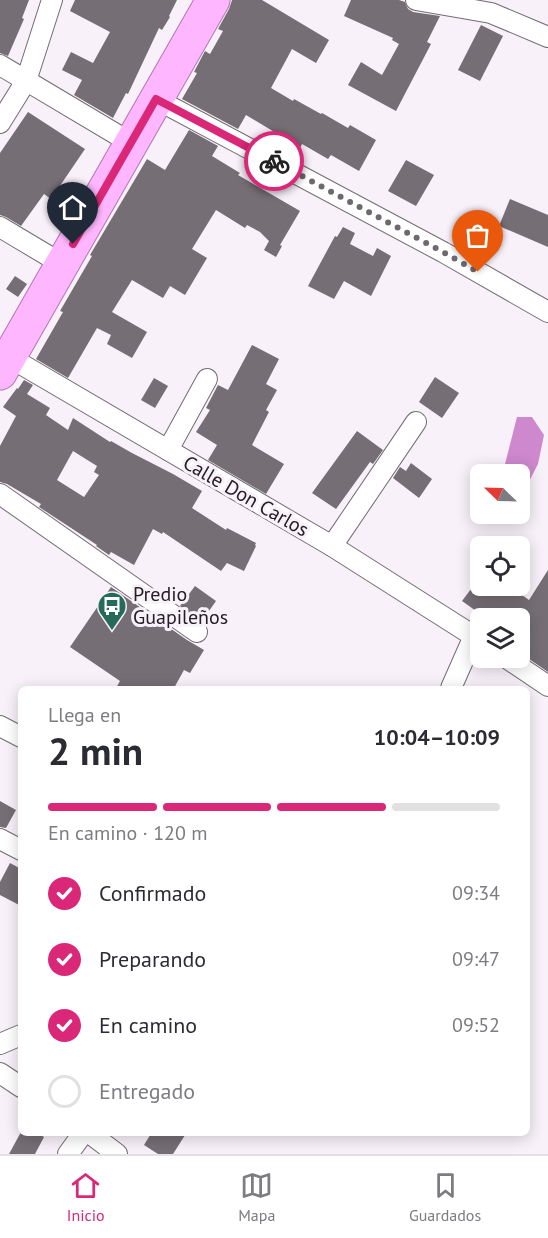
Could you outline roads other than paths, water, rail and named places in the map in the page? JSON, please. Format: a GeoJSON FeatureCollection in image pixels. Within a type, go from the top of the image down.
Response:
{"type":"FeatureCollection","features":[{"type":"Feature","properties":{"kind":"highway"},"geometry":{"type":"LineString","coordinates":[[7,351],[62,264],[213,0]]}},
{"type":"Feature","properties":{"kind":"street"},"geometry":{"type":"LineString","coordinates":[[0,123],[26,81],[52,0]]}},
{"type":"Feature","properties":{"kind":"street"},"geometry":{"type":"LineString","coordinates":[[416,0],[491,13],[548,37]]}},
{"type":"Feature","properties":{"kind":"street"},"geometry":{"type":"LineString","coordinates":[[0,65],[131,143]]}},
{"type":"Feature","properties":{"kind":"street"},"geometry":{"type":"LineString","coordinates":[[156,99],[443,252],[548,312]]}},
{"type":"Feature","properties":{"kind":"street"},"geometry":{"type":"LineString","coordinates":[[0,227],[62,264]]}},
{"type":"Feature","properties":{"kind":"street","name":"Calle Don Carlos"},"geometry":{"type":"LineString","coordinates":[[7,351],[168,450],[332,546],[470,634]]}},
{"type":"Feature","properties":{"kind":"street"},"geometry":{"type":"LineString","coordinates":[[168,450],[207,379]]}},
{"type":"Feature","properties":{"kind":"street"},"geometry":{"type":"LineString","coordinates":[[332,546],[416,422]]}},
{"type":"Feature","properties":{"kind":"street"},"geometry":{"type":"LineString","coordinates":[[0,494],[196,633]]}},
{"type":"Feature","properties":{"kind":"street"},"geometry":{"type":"LineString","coordinates":[[452,686],[470,651]]}},
{"type":"Feature","properties":{"kind":"street"},"geometry":{"type":"LineString","coordinates":[[521,668],[548,686]]}},
{"type":"Feature","properties":{"kind":"street"},"geometry":{"type":"LineString","coordinates":[[0,726],[18,735]]}},
{"type":"Feature","properties":{"kind":"street"},"geometry":{"type":"LineString","coordinates":[[0,839],[18,848]]}},
{"type":"Feature","properties":{"kind":"street"},"geometry":{"type":"LineString","coordinates":[[0,1044],[18,1036]]}},
{"type":"Feature","properties":{"kind":"street"},"geometry":{"type":"LineString","coordinates":[[0,1073],[18,1086]]}},
{"type":"Feature","properties":{"kind":"street"},"geometry":{"type":"LineString","coordinates":[[68,1154],[83,1136]]}},
{"type":"Feature","properties":{"kind":"street"},"geometry":{"type":"LineString","coordinates":[[92,1136],[117,1154]]}},
{"type":"Feature","properties":{"kind":"place","name":"Predio Guapileños"},"geometry":{"type":"Point","coordinates":[112,632]}}]}
